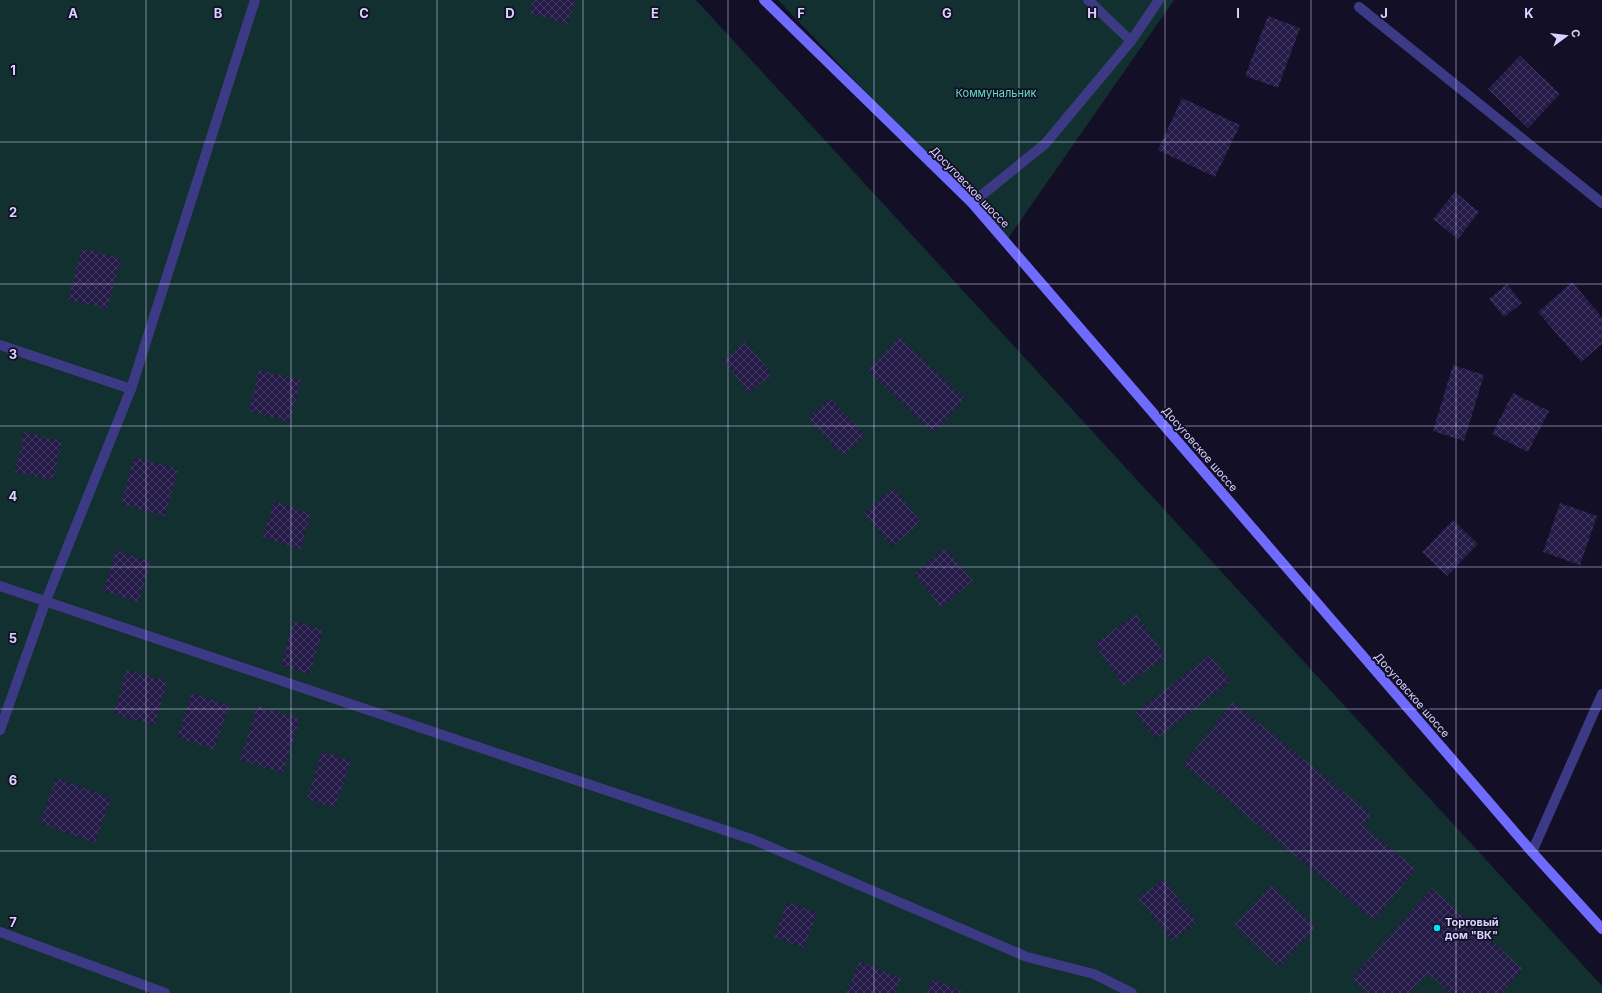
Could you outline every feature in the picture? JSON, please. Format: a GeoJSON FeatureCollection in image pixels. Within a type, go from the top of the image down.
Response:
{"type":"FeatureCollection","features":[{"type":"Feature","properties":{"kind":"main road","name":"Досуговское шоссе"},"geometry":{"type":"LineString","coordinates":[[764,0],[972,203],[1532,852],[1602,929]]}},
{"type":"Feature","properties":{"kind":"lane"},"geometry":{"type":"LineString","coordinates":[[0,730],[45,603],[130,389],[255,0]]}},
{"type":"Feature","properties":{"kind":"lane"},"geometry":{"type":"LineString","coordinates":[[1088,0],[1131,41]]}},
{"type":"Feature","properties":{"kind":"lane"},"geometry":{"type":"LineString","coordinates":[[972,203],[1045,144],[1131,41],[1159,0]]}},
{"type":"Feature","properties":{"kind":"lane"},"geometry":{"type":"LineString","coordinates":[[1359,7],[1602,203]]}},
{"type":"Feature","properties":{"kind":"lane"},"geometry":{"type":"LineString","coordinates":[[0,346],[130,389]]}},
{"type":"Feature","properties":{"kind":"lane"},"geometry":{"type":"LineString","coordinates":[[0,586],[45,603],[754,840],[1027,956],[1094,974],[1132,993]]}},
{"type":"Feature","properties":{"kind":"lane"},"geometry":{"type":"LineString","coordinates":[[1532,852],[1602,694]]}},
{"type":"Feature","properties":{"kind":"lane"},"geometry":{"type":"LineString","coordinates":[[0,932],[165,993]]}},
{"type":"Feature","properties":{"kind":"green space"},"geometry":{"type":"Polygon","coordinates":[[[0,0],[696,0],[1602,986],[1602,993],[0,993],[0,0]]]}},
{"type":"Feature","properties":{"kind":"green space","name":"Коммунальник"},"geometry":{"type":"Polygon","coordinates":[[[778,0],[1174,0],[1007,240],[778,0]]]}},
{"type":"Feature","properties":{"kind":"building"},"geometry":{"type":"Polygon","coordinates":[[[533,0],[575,0],[568,24],[530,13],[533,0]]]}},
{"type":"Feature","properties":{"kind":"building"},"geometry":{"type":"Polygon","coordinates":[[[1268,16],[1300,28],[1278,88],[1245,76],[1268,16]]]}},
{"type":"Feature","properties":{"kind":"building"},"geometry":{"type":"Polygon","coordinates":[[[1520,56],[1560,94],[1528,128],[1488,89],[1520,56]]]}},
{"type":"Feature","properties":{"kind":"building"},"geometry":{"type":"Polygon","coordinates":[[[1182,98],[1240,125],[1215,177],[1158,150],[1182,98]]]}},
{"type":"Feature","properties":{"kind":"building"},"geometry":{"type":"Polygon","coordinates":[[[1455,192],[1479,212],[1458,239],[1433,219],[1455,192]]]}},
{"type":"Feature","properties":{"kind":"building"},"geometry":{"type":"Polygon","coordinates":[[[82,248],[121,259],[107,309],[68,299],[82,248]]]}},
{"type":"Feature","properties":{"kind":"building"},"geometry":{"type":"Polygon","coordinates":[[[1572,282],[1602,317],[1602,344],[1581,362],[1538,312],[1572,282]]]}},
{"type":"Feature","properties":{"kind":"building"},"geometry":{"type":"Polygon","coordinates":[[[1507,284],[1522,303],[1504,317],[1489,299],[1507,284]]]}},
{"type":"Feature","properties":{"kind":"building"},"geometry":{"type":"Polygon","coordinates":[[[899,337],[965,399],[933,433],[868,370],[899,337]]]}},
{"type":"Feature","properties":{"kind":"building"},"geometry":{"type":"Polygon","coordinates":[[[746,342],[772,374],[749,393],[723,360],[746,342]]]}},
{"type":"Feature","properties":{"kind":"building"},"geometry":{"type":"Polygon","coordinates":[[[1453,365],[1484,375],[1464,441],[1433,431],[1453,365]]]}},
{"type":"Feature","properties":{"kind":"building"},"geometry":{"type":"Polygon","coordinates":[[[259,370],[301,380],[290,422],[249,411],[259,370]]]}},
{"type":"Feature","properties":{"kind":"building"},"geometry":{"type":"Polygon","coordinates":[[[1513,393],[1549,411],[1528,452],[1492,434],[1513,393]]]}},
{"type":"Feature","properties":{"kind":"building"},"geometry":{"type":"Polygon","coordinates":[[[830,398],[865,435],[843,456],[808,418],[830,398]]]}},
{"type":"Feature","properties":{"kind":"building"},"geometry":{"type":"Polygon","coordinates":[[[24,432],[62,441],[53,480],[15,472],[24,432]]]}},
{"type":"Feature","properties":{"kind":"building"},"geometry":{"type":"Polygon","coordinates":[[[134,457],[178,469],[165,516],[121,504],[134,457]]]}},
{"type":"Feature","properties":{"kind":"building"},"geometry":{"type":"Polygon","coordinates":[[[894,488],[921,522],[892,547],[864,513],[894,488]]]}},
{"type":"Feature","properties":{"kind":"building"},"geometry":{"type":"Polygon","coordinates":[[[274,501],[311,514],[300,549],[263,537],[274,501]]]}},
{"type":"Feature","properties":{"kind":"building"},"geometry":{"type":"Polygon","coordinates":[[[1560,503],[1597,516],[1580,565],[1543,552],[1560,503]]]}},
{"type":"Feature","properties":{"kind":"building"},"geometry":{"type":"Polygon","coordinates":[[[1453,520],[1478,544],[1447,576],[1422,552],[1453,520]]]}},
{"type":"Feature","properties":{"kind":"building"},"geometry":{"type":"Polygon","coordinates":[[[945,548],[973,581],[941,607],[914,574],[945,548]]]}},
{"type":"Feature","properties":{"kind":"building"},"geometry":{"type":"Polygon","coordinates":[[[116,551],[151,562],[138,602],[103,591],[116,551]]]}},
{"type":"Feature","properties":{"kind":"building"},"geometry":{"type":"Polygon","coordinates":[[[1136,614],[1166,657],[1124,686],[1094,644],[1136,614]]]}},
{"type":"Feature","properties":{"kind":"building"},"geometry":{"type":"Polygon","coordinates":[[[293,621],[323,630],[310,674],[281,666],[293,621]]]}},
{"type":"Feature","properties":{"kind":"building"},"geometry":{"type":"Polygon","coordinates":[[[1210,655],[1231,681],[1156,739],[1135,713],[1210,655]]]}},
{"type":"Feature","properties":{"kind":"building"},"geometry":{"type":"Polygon","coordinates":[[[126,670],[167,681],[155,725],[114,714],[126,670]]]}},
{"type":"Feature","properties":{"kind":"building"},"geometry":{"type":"Polygon","coordinates":[[[192,693],[229,706],[214,750],[177,737],[192,693]]]}},
{"type":"Feature","properties":{"kind":"building"},"geometry":{"type":"Polygon","coordinates":[[[1233,702],[1372,815],[1363,826],[1416,869],[1374,920],[1183,764],[1233,702]]]}},
{"type":"Feature","properties":{"kind":"building"},"geometry":{"type":"Polygon","coordinates":[[[257,706],[300,719],[283,773],[240,760],[257,706]]]}},
{"type":"Feature","properties":{"kind":"building"},"geometry":{"type":"Polygon","coordinates":[[[322,751],[351,761],[335,808],[307,799],[322,751]]]}},
{"type":"Feature","properties":{"kind":"building"},"geometry":{"type":"Polygon","coordinates":[[[56,778],[111,798],[95,843],[40,823],[56,778]]]}},
{"type":"Feature","properties":{"kind":"building"},"geometry":{"type":"Polygon","coordinates":[[[1163,879],[1197,922],[1173,941],[1138,899],[1163,879]]]}},
{"type":"Feature","properties":{"kind":"building"},"geometry":{"type":"Polygon","coordinates":[[[1271,885],[1316,927],[1279,967],[1234,925],[1271,885]]]}},
{"type":"Feature","properties":{"kind":"building","name":"Торговый дом \"ВК\""},"geometry":{"type":"Polygon","coordinates":[[[1432,888],[1523,969],[1501,993],[1450,993],[1428,973],[1410,993],[1368,993],[1352,978],[1432,888]]]}},
{"type":"Feature","properties":{"kind":"building"},"geometry":{"type":"Polygon","coordinates":[[[787,902],[817,913],[804,948],[774,937],[787,902]]]}},
{"type":"Feature","properties":{"kind":"building"},"geometry":{"type":"Polygon","coordinates":[[[860,961],[901,979],[894,993],[846,993],[860,961]]]}},
{"type":"Feature","properties":{"kind":"building"},"geometry":{"type":"Polygon","coordinates":[[[933,979],[961,991],[960,993],[927,993],[933,979]]]}},
{"type":"Feature","properties":{"kind":"place","name":"Торговый дом \"ВК\""},"geometry":{"type":"Point","coordinates":[1437,928]}}]}
